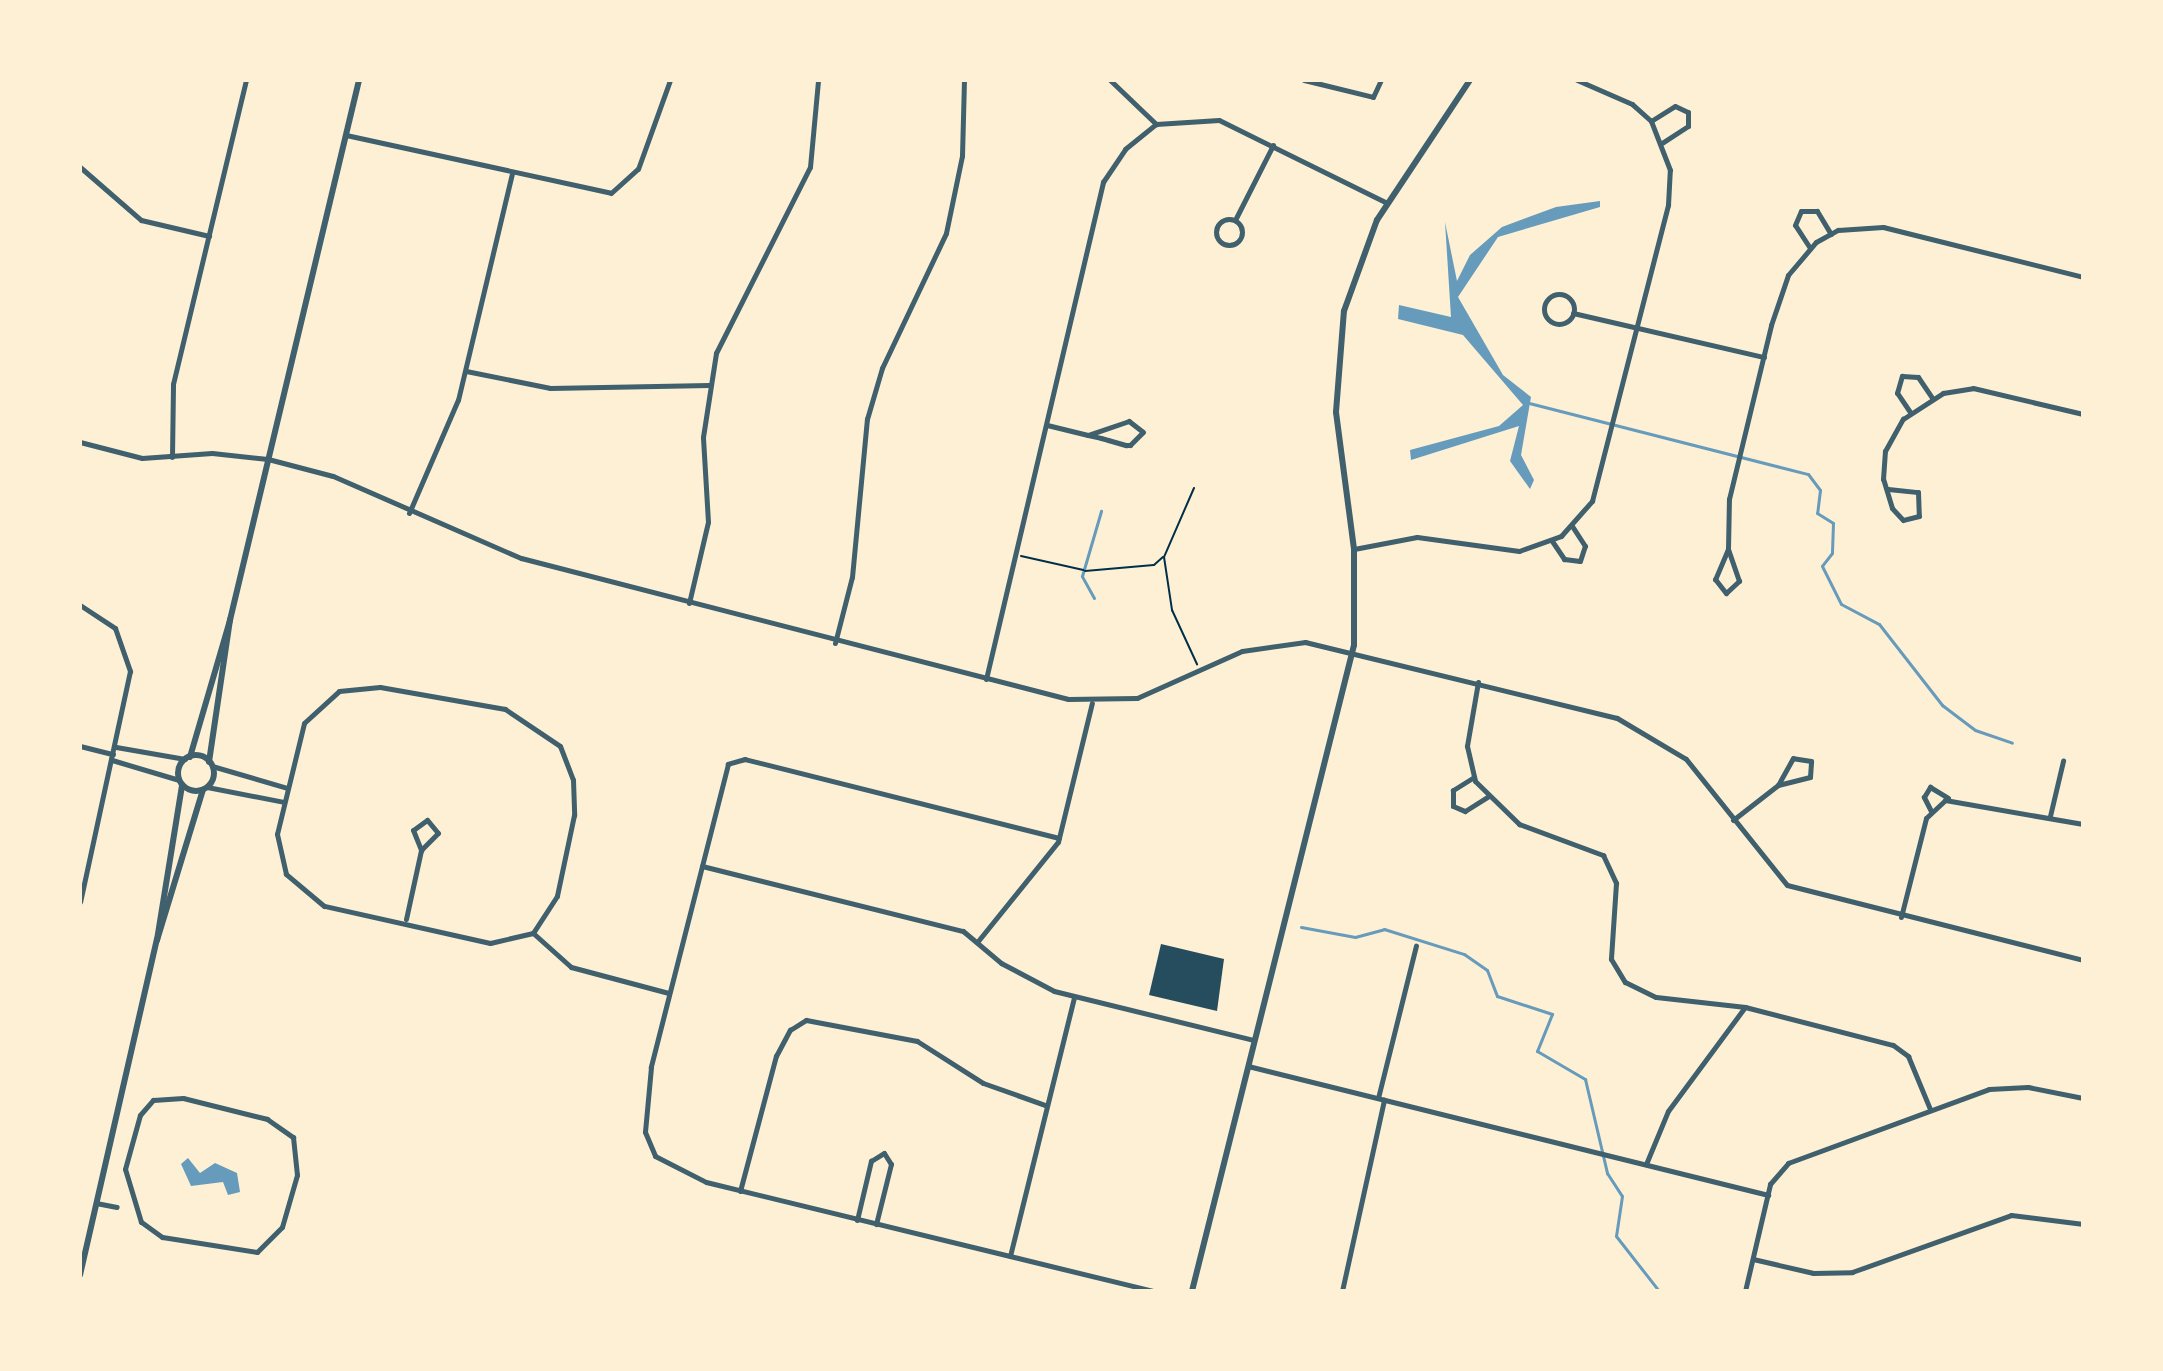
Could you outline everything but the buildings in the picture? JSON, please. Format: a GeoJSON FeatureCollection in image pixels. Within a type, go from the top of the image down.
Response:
{"type":"FeatureCollection","features":[{"type":"Feature","properties":{"kind":"street"},"geometry":{"type":"LineString","coordinates":[[172,457],[171,399],[246,80]]}},
{"type":"Feature","properties":{"kind":"street"},"geometry":{"type":"LineString","coordinates":[[80,1275],[157,940],[181,782],[230,620],[359,80]]}},
{"type":"Feature","properties":{"kind":"street"},"geometry":{"type":"LineString","coordinates":[[346,135],[594,191],[622,189],[644,156],[670,80]]}},
{"type":"Feature","properties":{"kind":"street"},"geometry":{"type":"LineString","coordinates":[[689,603],[708,522],[709,385],[726,323],[810,167],[818,80]]}},
{"type":"Feature","properties":{"kind":"street"},"geometry":{"type":"LineString","coordinates":[[835,643],[852,577],[872,398],[946,233],[962,156],[964,80]]}},
{"type":"Feature","properties":{"kind":"street"},"geometry":{"type":"LineString","coordinates":[[1110,80],[1156,124]]}},
{"type":"Feature","properties":{"kind":"street"},"geometry":{"type":"LineString","coordinates":[[1304,80],[1373,97],[1381,80]]}},
{"type":"Feature","properties":{"kind":"street"},"geometry":{"type":"LineString","coordinates":[[1192,1291],[1352,651],[1354,549],[1336,412],[1338,347],[1358,262],[1387,203],[1470,80]]}},
{"type":"Feature","properties":{"kind":"street"},"geometry":{"type":"LineString","coordinates":[[1354,549],[1417,537],[1508,552],[1552,541],[1572,526],[1597,491],[1668,205],[1663,142],[1651,121],[1632,104],[1577,80]]}},
{"type":"Feature","properties":{"kind":"street"},"geometry":{"type":"LineString","coordinates":[[1651,121],[1675,106],[1690,114],[1688,126],[1663,142]]}},
{"type":"Feature","properties":{"kind":"street"},"geometry":{"type":"LineString","coordinates":[[986,679],[1103,182],[1125,149],[1156,124],[1199,117],[1273,145],[1387,203]]}},
{"type":"Feature","properties":{"kind":"street"},"geometry":{"type":"LineString","coordinates":[[1235,220],[1242,237],[1225,245],[1217,227],[1235,220],[1273,145]]}},
{"type":"Feature","properties":{"kind":"street"},"geometry":{"type":"LineString","coordinates":[[80,167],[141,220],[209,236]]}},
{"type":"Feature","properties":{"kind":"street"},"geometry":{"type":"LineString","coordinates":[[409,513],[441,452],[466,371],[512,174]]}},
{"type":"Feature","properties":{"kind":"street"},"geometry":{"type":"LineString","coordinates":[[1810,248],[1796,228],[1799,212],[1815,210],[1831,234]]}},
{"type":"Feature","properties":{"kind":"street"},"geometry":{"type":"LineString","coordinates":[[1728,549],[1715,579],[1726,593],[1739,581],[1728,549],[1729,499],[1788,275],[1810,248],[1831,234],[1883,227],[2083,277]]}},
{"type":"Feature","properties":{"kind":"street"},"geometry":{"type":"LineString","coordinates":[[1573,313],[1564,295],[1545,305],[1555,323],[1573,313],[1764,357]]}},
{"type":"Feature","properties":{"kind":"street"},"geometry":{"type":"LineString","coordinates":[[466,371],[550,388],[709,385]]}},
{"type":"Feature","properties":{"kind":"street"},"geometry":{"type":"LineString","coordinates":[[1910,412],[1897,393],[1902,376],[1916,375],[1932,398]]}},
{"type":"Feature","properties":{"kind":"street"},"geometry":{"type":"LineString","coordinates":[[1888,489],[1918,492],[1924,503],[1919,516],[1908,521],[1896,514],[1888,489],[1885,451],[1910,412],[1932,398],[1973,388],[2083,414]]}},
{"type":"Feature","properties":{"kind":"street"},"geometry":{"type":"LineString","coordinates":[[1047,425],[1088,435],[1130,445],[1143,432],[1129,421],[1088,435]]}},
{"type":"Feature","properties":{"kind":"street"},"geometry":{"type":"LineString","coordinates":[[80,442],[114,455],[268,459],[333,476],[492,549],[835,643],[1092,703],[1137,698],[1199,669],[1283,643],[1352,651],[1478,682],[1637,725],[1686,759],[1787,885],[1901,917],[2083,960]]}},
{"type":"Feature","properties":{"kind":"street"},"geometry":{"type":"LineString","coordinates":[[1552,541],[1564,559],[1580,561],[1585,546],[1572,526]]}},
{"type":"Feature","properties":{"kind":"street"},"geometry":{"type":"LineString","coordinates":[[80,605],[107,620],[126,648],[130,671],[80,902]]}},
{"type":"Feature","properties":{"kind":"street"},"geometry":{"type":"LineString","coordinates":[[157,940],[205,788],[230,620]]}},
{"type":"Feature","properties":{"kind":"street"},"geometry":{"type":"LineString","coordinates":[[1478,682],[1467,746],[1474,777],[1487,797],[1519,824],[1603,855],[1616,883],[1611,959],[1625,982],[1656,997],[1745,1007],[1893,1045],[1908,1056],[1930,1109]]}},
{"type":"Feature","properties":{"kind":"street"},"geometry":{"type":"LineString","coordinates":[[380,687],[492,706],[532,721],[565,755],[575,793],[557,896],[533,933],[490,943],[406,919],[324,906],[303,895],[280,860],[287,788],[304,723],[345,689],[380,687]]}},
{"type":"Feature","properties":{"kind":"street"},"geometry":{"type":"LineString","coordinates":[[978,941],[1059,838],[1092,703]]}},
{"type":"Feature","properties":{"kind":"street"},"geometry":{"type":"LineString","coordinates":[[80,746],[114,753],[187,758],[287,788]]}},
{"type":"Feature","properties":{"kind":"street"},"geometry":{"type":"LineString","coordinates":[[114,753],[181,782],[284,802]]}},
{"type":"Feature","properties":{"kind":"street"},"geometry":{"type":"LineString","coordinates":[[1733,820],[1778,785],[1793,758],[1811,761],[1810,777],[1778,785]]}},
{"type":"Feature","properties":{"kind":"street"},"geometry":{"type":"LineString","coordinates":[[1059,838],[745,759],[728,764],[669,993],[644,1124],[650,1148],[665,1164],[740,1191],[1153,1291]]}},
{"type":"Feature","properties":{"kind":"street"},"geometry":{"type":"LineString","coordinates":[[2050,816],[2063,761]]}},
{"type":"Feature","properties":{"kind":"street"},"geometry":{"type":"LineString","coordinates":[[1474,777],[1453,790],[1453,806],[1465,811],[1487,797]]}},
{"type":"Feature","properties":{"kind":"street"},"geometry":{"type":"LineString","coordinates":[[1931,811],[1924,797],[1930,787],[1948,798],[2083,824]]}},
{"type":"Feature","properties":{"kind":"street"},"geometry":{"type":"LineString","coordinates":[[1901,917],[1931,811],[1948,798]]}},
{"type":"Feature","properties":{"kind":"street"},"geometry":{"type":"LineString","coordinates":[[406,919],[421,850],[438,833],[427,820],[413,830],[421,850]]}},
{"type":"Feature","properties":{"kind":"street"},"geometry":{"type":"LineString","coordinates":[[702,866],[978,941],[1027,979],[1074,997],[1254,1040]]}},
{"type":"Feature","properties":{"kind":"street"},"geometry":{"type":"LineString","coordinates":[[533,933],[571,967],[669,993]]}},
{"type":"Feature","properties":{"kind":"street"},"geometry":{"type":"LineString","coordinates":[[1342,1291],[1416,946]]}},
{"type":"Feature","properties":{"kind":"street"},"geometry":{"type":"LineString","coordinates":[[1010,1256],[1074,997]]}},
{"type":"Feature","properties":{"kind":"street"},"geometry":{"type":"LineString","coordinates":[[1646,1164],[1668,1111],[1745,1007]]}},
{"type":"Feature","properties":{"kind":"street"},"geometry":{"type":"LineString","coordinates":[[740,1191],[776,1056],[790,1030],[806,1020],[917,1041],[983,1083],[1045,1105]]}},
{"type":"Feature","properties":{"kind":"street"},"geometry":{"type":"LineString","coordinates":[[1248,1066],[1768,1195]]}},
{"type":"Feature","properties":{"kind":"street"},"geometry":{"type":"LineString","coordinates":[[1745,1291],[1768,1195],[1788,1163],[1930,1109],[2008,1087],[2083,1098]]}},
{"type":"Feature","properties":{"kind":"street"},"geometry":{"type":"LineString","coordinates":[[183,1098],[290,1130],[297,1175],[280,1231],[257,1252],[240,1255],[162,1237],[141,1222],[125,1169],[140,1115],[153,1100],[183,1098]]}},
{"type":"Feature","properties":{"kind":"street"},"geometry":{"type":"LineString","coordinates":[[857,1220],[871,1161],[882,1153],[891,1164],[876,1224]]}},
{"type":"Feature","properties":{"kind":"street"},"geometry":{"type":"LineString","coordinates":[[96,1203],[117,1207]]}},
{"type":"Feature","properties":{"kind":"street"},"geometry":{"type":"LineString","coordinates":[[1753,1259],[1813,1273],[1852,1272],[2011,1215],[2083,1224]]}},
{"type":"Feature","properties":{"kind":"path"},"geometry":{"type":"LineString","coordinates":[[1015,555],[1084,571],[1154,565],[1164,557],[1194,488]]}},
{"type":"Feature","properties":{"kind":"path"},"geometry":{"type":"LineString","coordinates":[[1164,557],[1172,610],[1199,669]]}},
{"type":"Feature","properties":{"kind":"water"},"geometry":{"type":"Polygon","coordinates":[[[1600,201],[1600,207],[1498,237],[1458,297],[1503,375],[1531,397],[1521,455],[1534,480],[1530,489],[1510,461],[1519,426],[1411,460],[1410,450],[1499,426],[1523,405],[1463,335],[1398,319],[1399,305],[1451,317],[1445,222],[1457,281],[1470,255],[1502,227],[1556,207],[1600,201]]]}},
{"type":"Feature","properties":{"kind":"water"},"geometry":{"type":"Polygon","coordinates":[[[188,1158],[200,1173],[215,1163],[237,1173],[240,1192],[228,1195],[223,1182],[191,1186],[181,1164],[188,1158]]]}},
{"type":"Feature","properties":{"kind":"waterway"},"geometry":{"type":"LineString","coordinates":[[1529,403],[1808,474],[1820,490],[1817,513],[1833,523],[1832,553],[1822,566],[1841,604],[1879,624],[1942,705],[1975,730],[2012,743]]}},
{"type":"Feature","properties":{"kind":"waterway"},"geometry":{"type":"LineString","coordinates":[[1094,598],[1082,576],[1101,511]]}},
{"type":"Feature","properties":{"kind":"waterway"},"geometry":{"type":"LineString","coordinates":[[1301,927],[1355,937],[1384,929],[1464,954],[1487,970],[1497,996],[1552,1014],[1537,1051],[1585,1079],[1607,1173],[1622,1196],[1616,1236],[1659,1291]]}}]}
